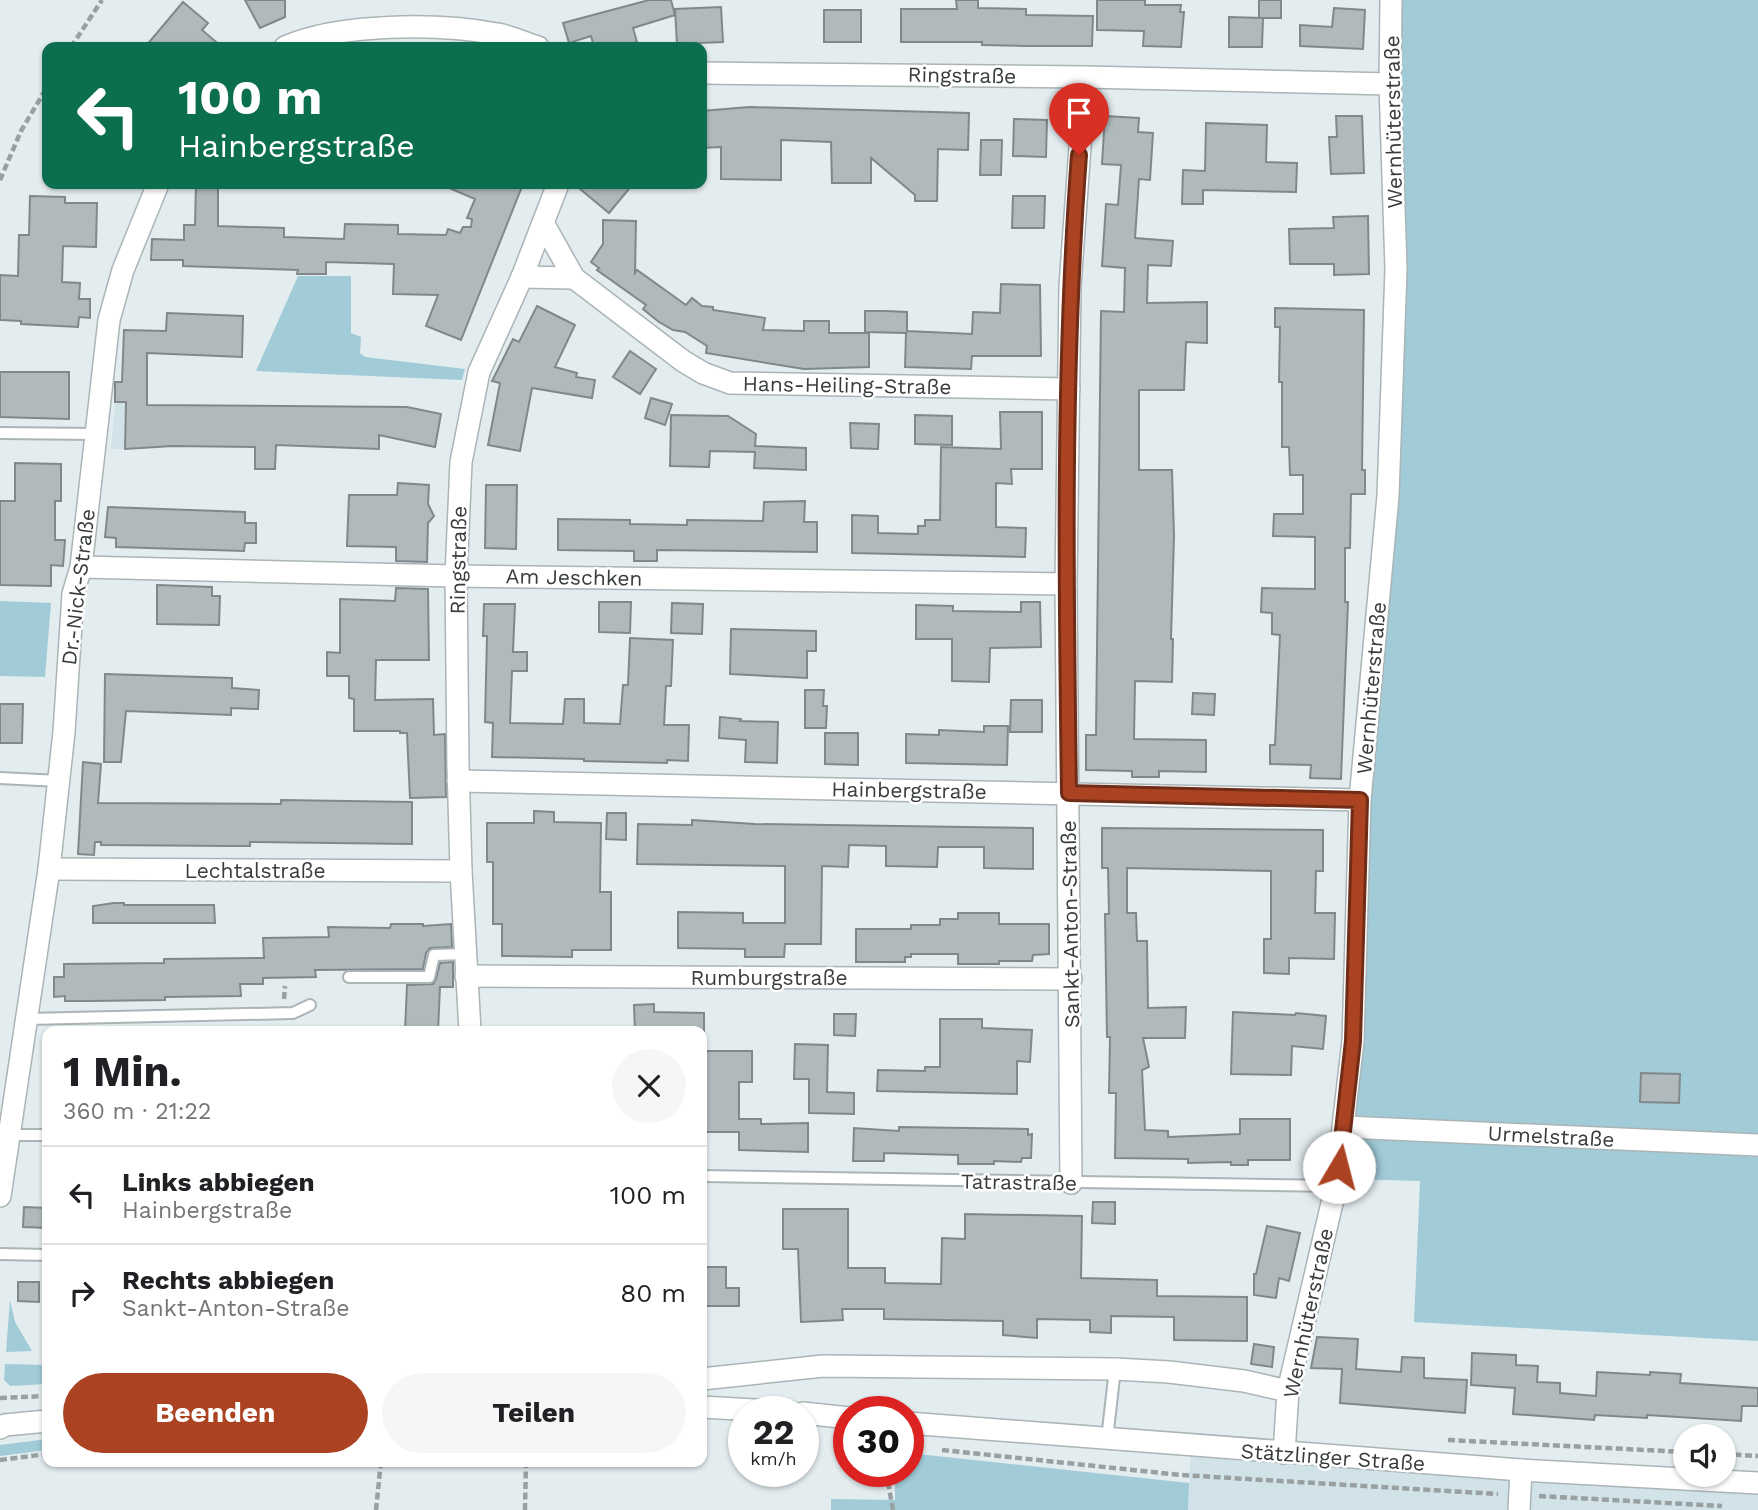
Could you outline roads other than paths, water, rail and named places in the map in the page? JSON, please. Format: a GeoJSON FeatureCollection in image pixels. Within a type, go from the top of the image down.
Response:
{"type":"FeatureCollection","features":[{"type":"Feature","properties":{"kind":"street","name":"Wernhüterstraße"},"geometry":{"type":"LineString","coordinates":[[1284,1453],[1288,1391],[1336,1186],[1353,1041],[1360,800],[1388,496],[1396,269],[1390,84],[1391,0]]}},
{"type":"Feature","properties":{"kind":"street"},"geometry":{"type":"LineString","coordinates":[[296,42],[347,31],[452,28],[499,34],[523,42]]}},
{"type":"Feature","properties":{"kind":"street","name":"Ringstraße"},"geometry":{"type":"LineString","coordinates":[[707,73],[1085,77],[1390,84]]}},
{"type":"Feature","properties":{"kind":"street","name":"Sankt-Anton-Straße"},"geometry":{"type":"LineString","coordinates":[[1071,1183],[1066,584],[1070,286],[1085,77]]}},
{"type":"Feature","properties":{"kind":"street","name":"Dr.-Nick-Straße"},"geometry":{"type":"LineString","coordinates":[[0,1196],[49,869],[59,781],[73,594],[81,567],[109,320],[123,270],[156,189]]}},
{"type":"Feature","properties":{"kind":"street","name":"Ringstraße"},"geometry":{"type":"LineString","coordinates":[[470,1026],[458,781],[456,576],[461,462],[479,372],[522,277],[556,189]]}},
{"type":"Feature","properties":{"kind":"street","name":"Hans-Heiling-Straße"},"geometry":{"type":"LineString","coordinates":[[543,223],[574,278],[684,361],[703,373],[730,383],[1069,389]]}},
{"type":"Feature","properties":{"kind":"street"},"geometry":{"type":"LineString","coordinates":[[522,277],[574,278]]}},
{"type":"Feature","properties":{"kind":"street","name":"Am Jeschken"},"geometry":{"type":"LineString","coordinates":[[81,567],[456,576],[1066,584]]}},
{"type":"Feature","properties":{"kind":"street","name":"Hainbergstraße"},"geometry":{"type":"LineString","coordinates":[[458,781],[1360,800]]}},
{"type":"Feature","properties":{"kind":"street","name":"Lechtalstraße"},"geometry":{"type":"LineString","coordinates":[[49,869],[461,871]]}},
{"type":"Feature","properties":{"kind":"street","name":"Rumburgstraße"},"geometry":{"type":"LineString","coordinates":[[466,976],[1071,979]]}},
{"type":"Feature","properties":{"kind":"street","name":"Urmelstraße"},"geometry":{"type":"LineString","coordinates":[[1345,1127],[1758,1145]]}},
{"type":"Feature","properties":{"kind":"street"},"geometry":{"type":"LineString","coordinates":[[707,1378],[823,1366],[1115,1368],[1232,1380],[1288,1391]]}},
{"type":"Feature","properties":{"kind":"street"},"geometry":{"type":"LineString","coordinates":[[748,1374],[748,1396]]}},
{"type":"Feature","properties":{"kind":"street"},"geometry":{"type":"LineString","coordinates":[[707,1407],[728,1408]]}},
{"type":"Feature","properties":{"kind":"street"},"geometry":{"type":"LineString","coordinates":[[2,1425],[42,1421]]}},
{"type":"Feature","properties":{"kind":"street","name":"Stätzlinger Straße"},"geometry":{"type":"LineString","coordinates":[[924,1424],[1521,1470],[1758,1483]]}},
{"type":"Feature","properties":{"kind":"street"},"geometry":{"type":"LineString","coordinates":[[1519,1510],[1521,1470]]}},
{"type":"Feature","properties":{"kind":"lane"},"geometry":{"type":"LineString","coordinates":[[0,433],[96,434]]}},
{"type":"Feature","properties":{"kind":"lane"},"geometry":{"type":"LineString","coordinates":[[0,778],[59,781]]}},
{"type":"Feature","properties":{"kind":"lane"},"geometry":{"type":"LineString","coordinates":[[349,977],[429,977],[434,955],[465,954]]}},
{"type":"Feature","properties":{"kind":"lane"},"geometry":{"type":"LineString","coordinates":[[27,1019],[293,1013],[310,1005]]}},
{"type":"Feature","properties":{"kind":"lane"},"geometry":{"type":"LineString","coordinates":[[10,1135],[42,1135]]}},
{"type":"Feature","properties":{"kind":"lane","name":"Tatrastraße"},"geometry":{"type":"LineString","coordinates":[[707,1176],[1336,1186]]}},
{"type":"Feature","properties":{"kind":"lane"},"geometry":{"type":"LineString","coordinates":[[0,1254],[42,1255]]}},
{"type":"Feature","properties":{"kind":"lane"},"geometry":{"type":"LineString","coordinates":[[1107,1439],[1115,1368]]}}]}
